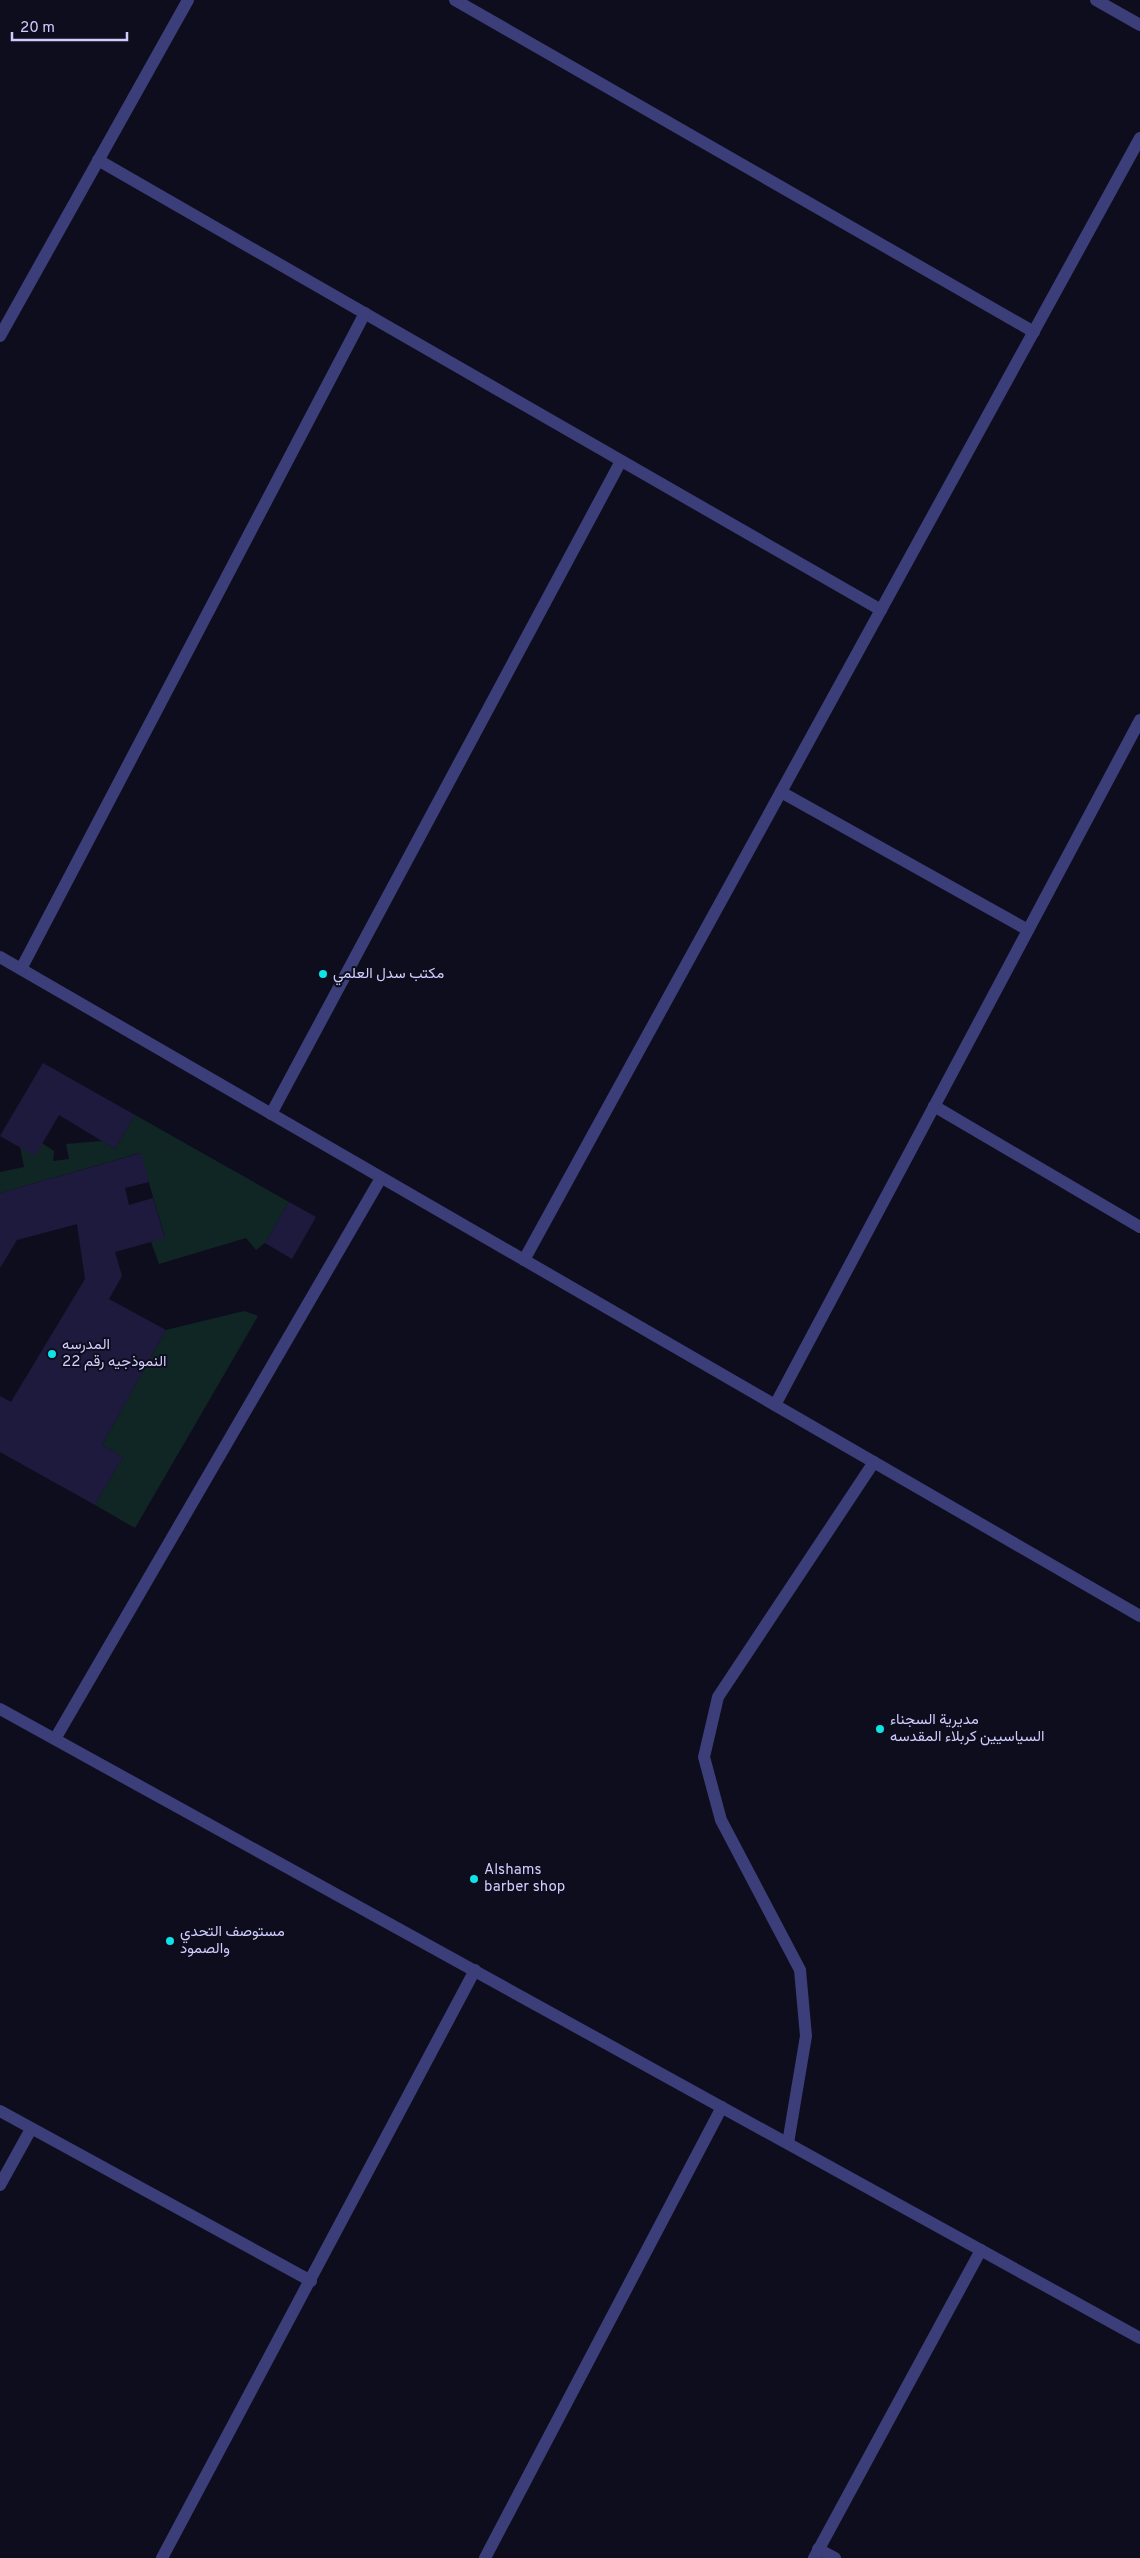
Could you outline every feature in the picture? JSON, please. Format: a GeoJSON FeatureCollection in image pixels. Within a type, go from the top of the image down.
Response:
{"type":"FeatureCollection","features":[{"type":"Feature","properties":{"kind":"street"},"geometry":{"type":"LineString","coordinates":[[2,328],[188,0]]}},
{"type":"Feature","properties":{"kind":"street"},"geometry":{"type":"LineString","coordinates":[[455,0],[1034,332]]}},
{"type":"Feature","properties":{"kind":"street"},"geometry":{"type":"LineString","coordinates":[[1096,0],[1140,25]]}},
{"type":"Feature","properties":{"kind":"street"},"geometry":{"type":"LineString","coordinates":[[524,1260],[1140,138]]}},
{"type":"Feature","properties":{"kind":"street"},"geometry":{"type":"LineString","coordinates":[[98,160],[881,610]]}},
{"type":"Feature","properties":{"kind":"street"},"geometry":{"type":"LineString","coordinates":[[21,969],[365,313]]}},
{"type":"Feature","properties":{"kind":"street"},"geometry":{"type":"LineString","coordinates":[[271,1114],[621,461]]}},
{"type":"Feature","properties":{"kind":"street"},"geometry":{"type":"LineString","coordinates":[[775,1405],[1140,720]]}},
{"type":"Feature","properties":{"kind":"street"},"geometry":{"type":"LineString","coordinates":[[781,792],[1028,930]]}},
{"type":"Feature","properties":{"kind":"street"},"geometry":{"type":"LineString","coordinates":[[0,957],[1140,1616]]}},
{"type":"Feature","properties":{"kind":"street"},"geometry":{"type":"LineString","coordinates":[[934,1106],[1140,1228]]}},
{"type":"Feature","properties":{"kind":"street"},"geometry":{"type":"LineString","coordinates":[[55,1739],[381,1178]]}},
{"type":"Feature","properties":{"kind":"street"},"geometry":{"type":"LineString","coordinates":[[788,2143],[806,2036],[800,1970],[721,1820],[704,1757],[718,1697],[874,1462]]}},
{"type":"Feature","properties":{"kind":"street"},"geometry":{"type":"LineString","coordinates":[[0,1709],[1140,2338]]}},
{"type":"Feature","properties":{"kind":"street"},"geometry":{"type":"LineString","coordinates":[[163,2558],[475,1970]]}},
{"type":"Feature","properties":{"kind":"street"},"geometry":{"type":"LineString","coordinates":[[485,2558],[722,2107]]}},
{"type":"Feature","properties":{"kind":"street"},"geometry":{"type":"LineString","coordinates":[[0,2111],[311,2281]]}},
{"type":"Feature","properties":{"kind":"street"},"geometry":{"type":"LineString","coordinates":[[0,2185],[32,2129]]}},
{"type":"Feature","properties":{"kind":"street"},"geometry":{"type":"LineString","coordinates":[[834,2558],[816,2554],[981,2250]]}},
{"type":"Feature","properties":{"kind":"green space"},"geometry":{"type":"Polygon","coordinates":[[[135,1115],[289,1202],[265,1243],[256,1250],[246,1238],[159,1264],[151,1242],[165,1237],[140,1153],[0,1193],[0,1172],[24,1167],[20,1147],[42,1143],[54,1151],[53,1161],[69,1159],[66,1144],[102,1141],[115,1149],[135,1115]]]}},
{"type":"Feature","properties":{"kind":"green space"},"geometry":{"type":"Polygon","coordinates":[[[244,1311],[258,1316],[135,1528],[95,1505],[123,1457],[102,1445],[166,1330],[244,1311]]]}},
{"type":"Feature","properties":{"kind":"building"},"geometry":{"type":"Polygon","coordinates":[[[43,1063],[135,1115],[115,1149],[59,1115],[35,1156],[0,1136],[43,1063]]]}},
{"type":"Feature","properties":{"kind":"building"},"geometry":{"type":"Polygon","coordinates":[[[141,1153],[149,1182],[125,1188],[129,1205],[153,1198],[165,1238],[115,1252],[122,1276],[109,1299],[166,1330],[102,1445],[123,1457],[95,1505],[0,1452],[0,1396],[11,1402],[85,1279],[77,1224],[17,1240],[0,1268],[0,1193],[141,1153]]]}},
{"type":"Feature","properties":{"kind":"building"},"geometry":{"type":"Polygon","coordinates":[[[289,1202],[316,1217],[292,1259],[265,1243],[289,1202]]]}},
{"type":"Feature","properties":{"kind":"place","name":"مكتب سدل العلمي"},"geometry":{"type":"Point","coordinates":[323,974]}},
{"type":"Feature","properties":{"kind":"place","name":"المدرسه النموذجيه رقم 22"},"geometry":{"type":"Point","coordinates":[52,1354]}},
{"type":"Feature","properties":{"kind":"place","name":"مديرية السجناء السياسيين كربلاء المقدسه"},"geometry":{"type":"Point","coordinates":[880,1729]}},
{"type":"Feature","properties":{"kind":"place","name":"Alshams barber shop"},"geometry":{"type":"Point","coordinates":[474,1879]}},
{"type":"Feature","properties":{"kind":"place","name":"مستوصف التحدي والصمود"},"geometry":{"type":"Point","coordinates":[170,1941]}}]}
